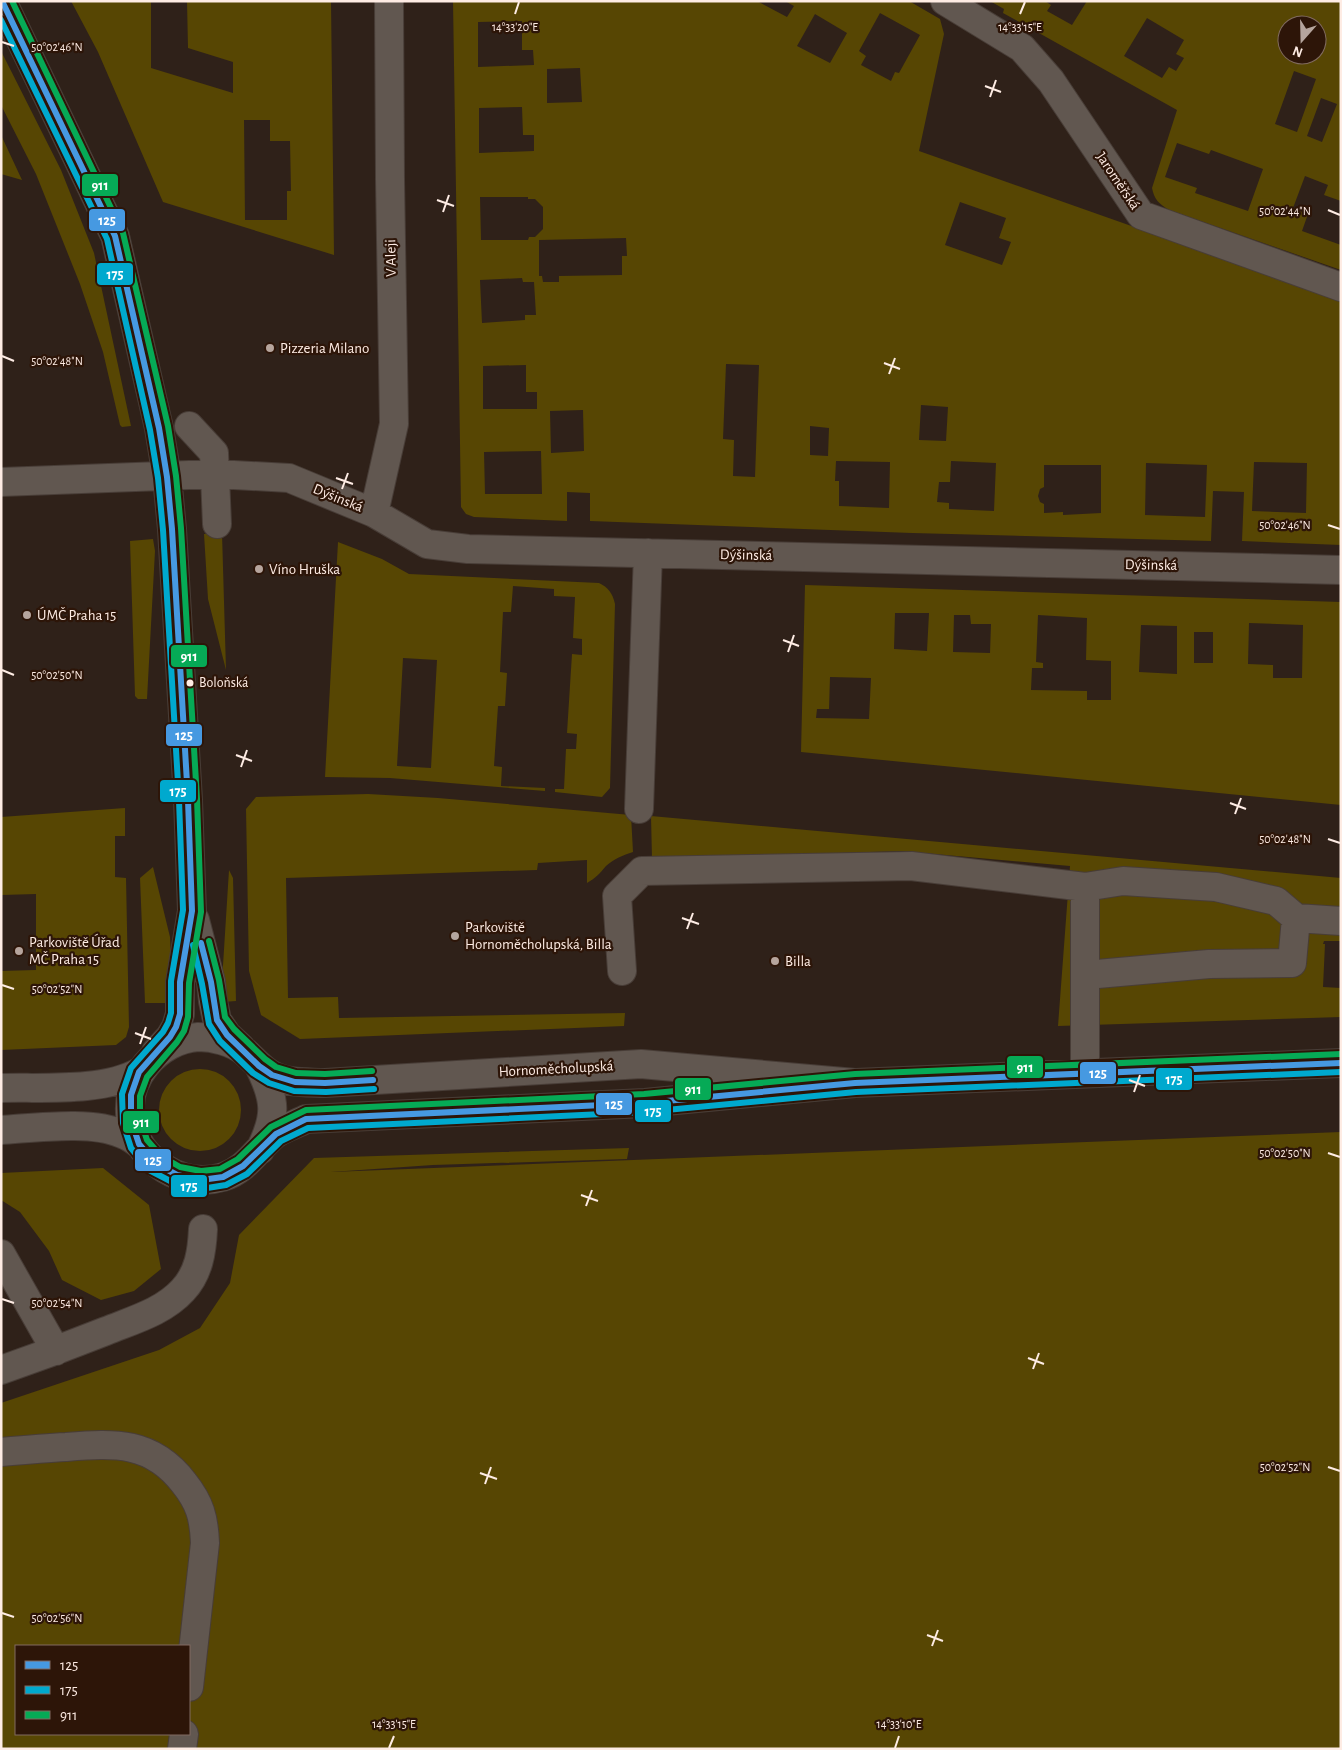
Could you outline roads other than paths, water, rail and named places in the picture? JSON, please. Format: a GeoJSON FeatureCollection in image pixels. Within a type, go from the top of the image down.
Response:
{"type":"FeatureCollection","features":[{"type":"Feature","properties":{"kind":"street"},"geometry":{"type":"LineString","coordinates":[[2,1],[115,236],[159,428],[167,477],[172,528],[188,800],[192,911],[180,982],[180,1014],[170,1037],[147,1063]]}},
{"type":"Feature","properties":{"kind":"street","name":"V Aleji"},"geometry":{"type":"LineString","coordinates":[[374,513],[394,424],[389,1]]}},
{"type":"Feature","properties":{"kind":"street","name":"Jaroměřská"},"geometry":{"type":"LineString","coordinates":[[945,1],[1022,48],[1050,81],[1141,216],[1341,287]]}},
{"type":"Feature","properties":{"kind":"street"},"geometry":{"type":"LineString","coordinates":[[189,426],[214,453],[217,524]]}},
{"type":"Feature","properties":{"kind":"street","name":"Dýšinská"},"geometry":{"type":"LineString","coordinates":[[167,477],[216,474],[289,478],[374,513],[426,544],[468,549],[1341,570]]}},
{"type":"Feature","properties":{"kind":"street"},"geometry":{"type":"LineString","coordinates":[[1,482],[167,477]]}},
{"type":"Feature","properties":{"kind":"street"},"geometry":{"type":"LineString","coordinates":[[639,809],[648,553]]}},
{"type":"Feature","properties":{"kind":"street"},"geometry":{"type":"LineString","coordinates":[[622,972],[618,896],[642,871],[911,866],[1085,887],[1123,881],[1216,887],[1276,901],[1296,918],[1341,920]]}},
{"type":"Feature","properties":{"kind":"street"},"geometry":{"type":"LineString","coordinates":[[1085,887],[1085,1073]]}},
{"type":"Feature","properties":{"kind":"street"},"geometry":{"type":"LineString","coordinates":[[192,911],[211,982],[217,1020],[227,1035],[251,1058]]}},
{"type":"Feature","properties":{"kind":"street"},"geometry":{"type":"LineString","coordinates":[[1086,975],[1209,964],[1292,963],[1296,918]]}},
{"type":"Feature","properties":{"kind":"street","name":"Hornoměcholupská"},"geometry":{"type":"LineString","coordinates":[[1,1088],[103,1084],[127,1079],[177,1041],[200,1037],[224,1040],[272,1075],[295,1082],[335,1082],[641,1064],[855,1083]]}},
{"type":"Feature","properties":{"kind":"street","name":"Hornoměcholupská"},"geometry":{"type":"LineString","coordinates":[[251,1058],[269,1086],[273,1109],[269,1130],[259,1151]]}},
{"type":"Feature","properties":{"kind":"street","name":"Hornoměcholupská"},"geometry":{"type":"LineString","coordinates":[[139,1144],[131,1120],[131,1096],[147,1063]]}},
{"type":"Feature","properties":{"kind":"street","name":"Hornoměcholupská"},"geometry":{"type":"LineString","coordinates":[[1,1130],[75,1126],[100,1128],[121,1133],[139,1144],[155,1163],[177,1175],[201,1180],[223,1176],[237,1170],[276,1134],[306,1120],[645,1103],[855,1083],[1341,1063]]}},
{"type":"Feature","properties":{"kind":"street"},"geometry":{"type":"LineString","coordinates":[[1,1370],[56,1351],[156,1311],[170,1302],[184,1290],[195,1273],[202,1244],[203,1229]]}},
{"type":"Feature","properties":{"kind":"street"},"geometry":{"type":"LineString","coordinates":[[1,1254],[56,1351]]}},
{"type":"Feature","properties":{"kind":"street"},"geometry":{"type":"LineString","coordinates":[[1,1452],[103,1444],[123,1445],[141,1450],[160,1459],[175,1471],[198,1503],[204,1522],[205,1543],[190,1679]]}},
{"type":"Feature","properties":{"kind":"street"},"geometry":{"type":"LineString","coordinates":[[183,1749],[184,1735]]}},
{"type":"Feature","properties":{"kind":"place","name":"Pizzeria Milano"},"geometry":{"type":"Point","coordinates":[270,348]}},
{"type":"Feature","properties":{"kind":"place","name":"Víno Hruška"},"geometry":{"type":"Point","coordinates":[259,569]}},
{"type":"Feature","properties":{"kind":"place","name":"ÚMČ Praha 15"},"geometry":{"type":"Point","coordinates":[27,615]}},
{"type":"Feature","properties":{"kind":"place","name":"Boloňská"},"geometry":{"type":"Point","coordinates":[190,683]}},
{"type":"Feature","properties":{"kind":"place","name":"Parkoviště Hornoměcholupská, Billa"},"geometry":{"type":"Point","coordinates":[455,936]}},
{"type":"Feature","properties":{"kind":"place","name":"Parkoviště Úřad MČ Praha 15"},"geometry":{"type":"Point","coordinates":[19,951]}},
{"type":"Feature","properties":{"kind":"place","name":"Billa"},"geometry":{"type":"Point","coordinates":[775,961]}}]}
